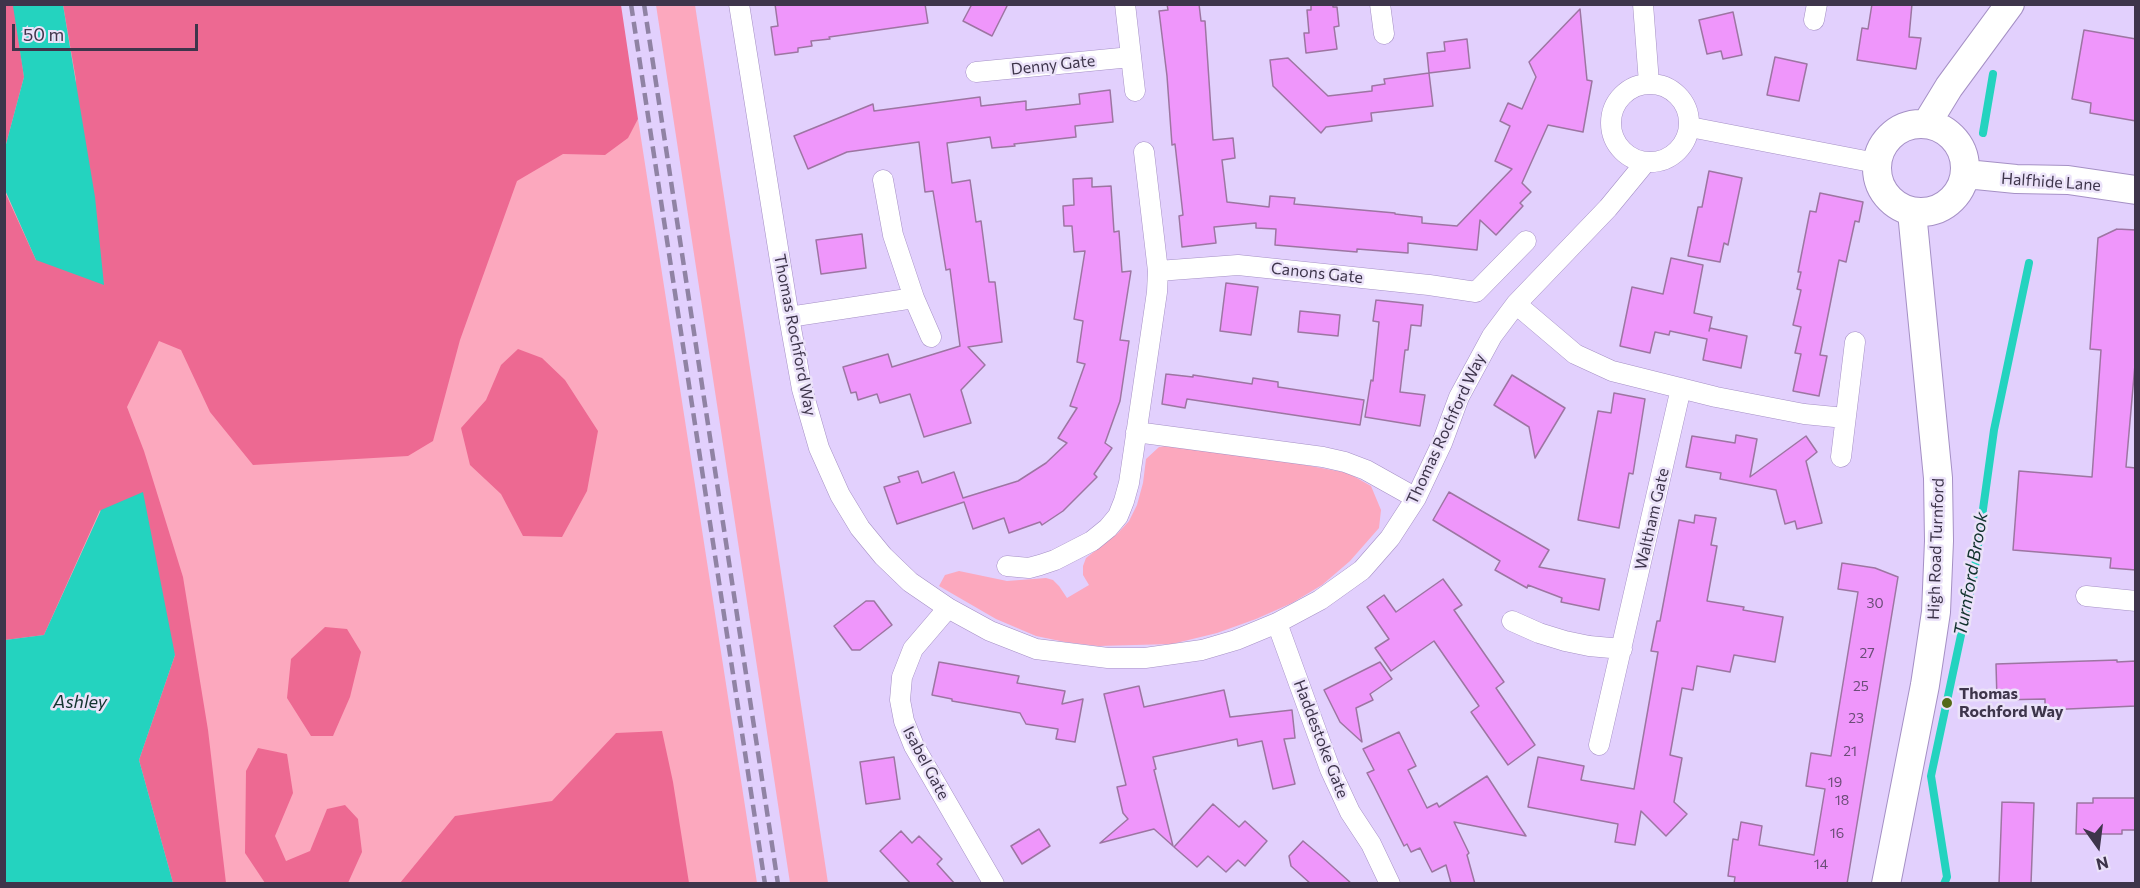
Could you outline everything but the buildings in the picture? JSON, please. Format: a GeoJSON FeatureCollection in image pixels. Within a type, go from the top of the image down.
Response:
{"type":"FeatureCollection","features":[{"type":"Feature","properties":{"kind":"main road"},"geometry":{"type":"LineString","coordinates":[[1927,123],[1949,87],[2010,4]]}},
{"type":"Feature","properties":{"kind":"main road"},"geometry":{"type":"LineString","coordinates":[[1927,123],[1950,133],[1961,147],[1966,174],[1959,192],[1939,209],[1912,212],[1897,207],[1880,188],[1876,163],[1886,140],[1899,129],[1927,123]]}},
{"type":"Feature","properties":{"kind":"main road","name":"Halfhide Lane"},"geometry":{"type":"LineString","coordinates":[[1966,174],[2068,180],[2136,190]]}},
{"type":"Feature","properties":{"kind":"main road","name":"High Road Turnford"},"geometry":{"type":"LineString","coordinates":[[1886,884],[1936,612],[1939,541],[1938,478],[1912,212]]}},
{"type":"Feature","properties":{"kind":"street","name":"Thomas Rochford Way"},"geometry":{"type":"LineString","coordinates":[[739,4],[802,389],[819,448],[840,495],[860,528],[883,556],[910,582],[948,608],[990,631],[1036,649],[1108,658],[1145,658],[1202,650],[1236,640],[1277,623],[1320,600],[1362,570],[1390,538],[1416,498],[1442,443],[1459,397],[1492,336],[1516,304],[1608,208],[1645,163]]}},
{"type":"Feature","properties":{"kind":"street"},"geometry":{"type":"LineString","coordinates":[[1125,4],[1135,91]]}},
{"type":"Feature","properties":{"kind":"street"},"geometry":{"type":"LineString","coordinates":[[1380,4],[1384,34]]}},
{"type":"Feature","properties":{"kind":"street"},"geometry":{"type":"LineString","coordinates":[[1643,4],[1649,83]]}},
{"type":"Feature","properties":{"kind":"street","name":"Denny Gate"},"geometry":{"type":"LineString","coordinates":[[976,72],[1131,57]]}},
{"type":"Feature","properties":{"kind":"street"},"geometry":{"type":"LineString","coordinates":[[1649,83],[1669,88],[1685,104],[1690,127],[1683,146],[1667,159],[1645,163],[1630,158],[1616,144],[1610,118],[1617,100],[1627,90],[1649,83]]}},
{"type":"Feature","properties":{"kind":"street"},"geometry":{"type":"LineString","coordinates":[[1690,127],[1876,163]]}},
{"type":"Feature","properties":{"kind":"street"},"geometry":{"type":"LineString","coordinates":[[1007,566],[1029,567],[1055,560],[1092,541],[1118,516],[1124,501],[1129,483],[1157,292],[1158,271],[1144,152]]}},
{"type":"Feature","properties":{"kind":"street"},"geometry":{"type":"LineString","coordinates":[[883,180],[893,235],[914,298],[931,337]]}},
{"type":"Feature","properties":{"kind":"street","name":"Canons Gate"},"geometry":{"type":"LineString","coordinates":[[1158,271],[1238,265],[1476,292],[1526,240]]}},
{"type":"Feature","properties":{"kind":"street"},"geometry":{"type":"LineString","coordinates":[[789,317],[914,298]]}},
{"type":"Feature","properties":{"kind":"street"},"geometry":{"type":"LineString","coordinates":[[1516,304],[1575,354],[1612,371],[1804,414],[1845,418]]}},
{"type":"Feature","properties":{"kind":"street"},"geometry":{"type":"LineString","coordinates":[[1841,457],[1855,342]]}},
{"type":"Feature","properties":{"kind":"street","name":"Waltham Gate"},"geometry":{"type":"LineString","coordinates":[[1599,745],[1681,388]]}},
{"type":"Feature","properties":{"kind":"street"},"geometry":{"type":"LineString","coordinates":[[1136,432],[1346,462],[1366,470],[1416,498]]}},
{"type":"Feature","properties":{"kind":"street"},"geometry":{"type":"LineString","coordinates":[[2086,596],[2136,601]]}},
{"type":"Feature","properties":{"kind":"street","name":"Isabel Gate"},"geometry":{"type":"LineString","coordinates":[[948,608],[913,649],[902,677],[900,700],[904,721],[921,759],[994,884]]}},
{"type":"Feature","properties":{"kind":"street"},"geometry":{"type":"LineString","coordinates":[[1512,621],[1565,641],[1622,649]]}},
{"type":"Feature","properties":{"kind":"street","name":"Haddestoke Gate"},"geometry":{"type":"LineString","coordinates":[[1277,623],[1330,769],[1350,812],[1371,844],[1390,884]]}},
{"type":"Feature","properties":{"kind":"shaded area"},"geometry":{"type":"Polygon","coordinates":[[[5,5],[583,5],[627,138],[638,119],[757,883],[5,884],[5,5]]]}},
{"type":"Feature","properties":{"kind":"shaded area"},"geometry":{"type":"Polygon","coordinates":[[[5,5],[18,5],[14,7],[24,77],[5,148],[5,5]]]}},
{"type":"Feature","properties":{"kind":"shaded area"},"geometry":{"type":"Polygon","coordinates":[[[63,5],[621,5],[638,119],[628,138],[605,155],[563,154],[517,181],[460,340],[433,441],[408,456],[253,465],[210,412],[181,350],[159,341],[127,407],[144,451],[183,577],[208,730],[226,883],[173,883],[139,760],[175,655],[100,510],[44,635],[5,640],[4,190],[36,260],[76,80],[63,5]]]}},
{"type":"Feature","properties":{"kind":"shaded area"},"geometry":{"type":"Polygon","coordinates":[[[656,5],[695,5],[828,883],[790,883],[656,5]]]}},
{"type":"Feature","properties":{"kind":"shaded area"},"geometry":{"type":"Polygon","coordinates":[[[518,349],[542,358],[565,380],[598,431],[587,491],[562,537],[523,536],[501,494],[470,465],[461,428],[486,400],[501,365],[518,349]]]}},
{"type":"Feature","properties":{"kind":"shaded area"},"geometry":{"type":"Polygon","coordinates":[[[1166,446],[1300,464],[1348,473],[1371,486],[1381,510],[1379,528],[1350,561],[1322,585],[1292,603],[1217,633],[1172,644],[1098,646],[1036,636],[996,619],[939,586],[945,575],[959,571],[1007,581],[1046,578],[1053,580],[1067,598],[1089,585],[1083,575],[1086,558],[1118,533],[1129,521],[1137,505],[1146,459],[1159,447],[1166,446]]]}},
{"type":"Feature","properties":{"kind":"shaded area"},"geometry":{"type":"Polygon","coordinates":[[[325,627],[347,629],[361,652],[350,697],[333,736],[311,736],[287,698],[291,659],[325,627]]]}},
{"type":"Feature","properties":{"kind":"shaded area"},"geometry":{"type":"Polygon","coordinates":[[[662,731],[673,782],[689,883],[400,883],[455,816],[552,801],[616,733],[662,731]]]}},
{"type":"Feature","properties":{"kind":"shaded area"},"geometry":{"type":"Polygon","coordinates":[[[258,748],[287,754],[293,793],[275,836],[286,861],[310,851],[327,809],[345,805],[358,819],[362,852],[348,883],[265,883],[245,853],[246,771],[258,748]]]}},
{"type":"Feature","properties":{"kind":"water"},"geometry":{"type":"Polygon","coordinates":[[[63,5],[95,197],[104,285],[36,260],[5,190],[5,148],[24,77],[13,6],[63,5]]]}},
{"type":"Feature","properties":{"kind":"water","name":"Ashley"},"geometry":{"type":"Polygon","coordinates":[[[143,492],[175,655],[139,760],[173,883],[5,883],[5,640],[44,635],[101,510],[143,492]]]}},
{"type":"Feature","properties":{"kind":"waterway","name":"Turnford Brook"},"geometry":{"type":"LineString","coordinates":[[1983,133],[1993,74]]}},
{"type":"Feature","properties":{"kind":"waterway","name":"Turnford Brook"},"geometry":{"type":"LineString","coordinates":[[1944,884],[1947,877],[1931,776],[1974,574],[1994,430],[2029,263]]}},
{"type":"Feature","properties":{"kind":"railway"},"geometry":{"type":"LineString","coordinates":[[631,4],[765,884]]}},
{"type":"Feature","properties":{"kind":"railway"},"geometry":{"type":"LineString","coordinates":[[644,4],[778,884]]}},
{"type":"Feature","properties":{"kind":"place","name":"Thomas Rochford Way"},"geometry":{"type":"Point","coordinates":[1947,703]}}]}
